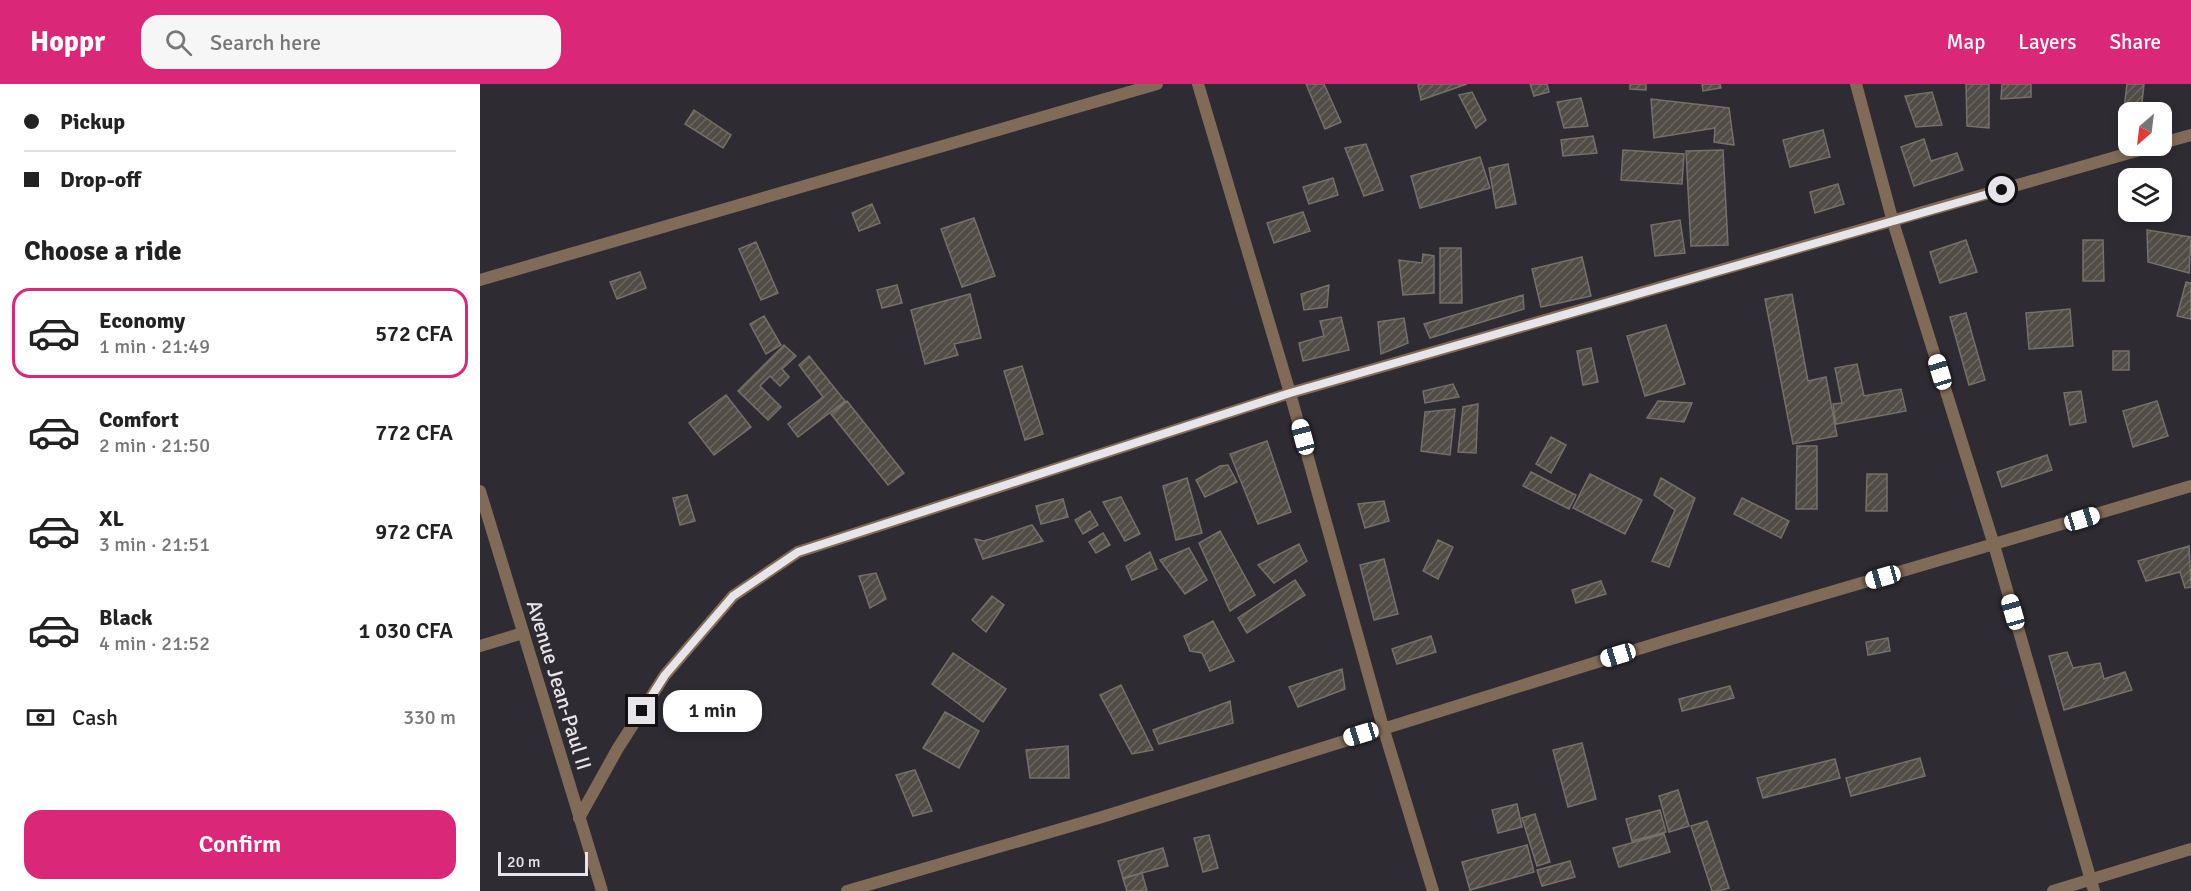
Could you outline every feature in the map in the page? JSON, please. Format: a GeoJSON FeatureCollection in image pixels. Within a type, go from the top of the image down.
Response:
{"type":"FeatureCollection","features":[{"type":"Feature","properties":{"kind":"street"},"geometry":{"type":"LineString","coordinates":[[480,280],[1157,84]]}},
{"type":"Feature","properties":{"kind":"street"},"geometry":{"type":"LineString","coordinates":[[1198,84],[1290,393],[1383,728],[1433,891]]}},
{"type":"Feature","properties":{"kind":"street"},"geometry":{"type":"LineString","coordinates":[[1856,84],[1893,222],[1994,544],[2092,886]]}},
{"type":"Feature","properties":{"kind":"street"},"geometry":{"type":"LineString","coordinates":[[2172,140],[2191,135]]}},
{"type":"Feature","properties":{"kind":"street"},"geometry":{"type":"LineString","coordinates":[[579,818],[618,748],[665,675],[733,596],[798,552],[1290,393],[2120,156]]}},
{"type":"Feature","properties":{"kind":"street"},"geometry":{"type":"LineString","coordinates":[[847,891],[1102,817],[1383,728],[2191,486]]}},
{"type":"Feature","properties":{"kind":"street","name":"Avenue Jean-Paul II"},"geometry":{"type":"LineString","coordinates":[[480,491],[602,891]]}},
{"type":"Feature","properties":{"kind":"street"},"geometry":{"type":"LineString","coordinates":[[480,646],[523,633]]}},
{"type":"Feature","properties":{"kind":"street"},"geometry":{"type":"LineString","coordinates":[[2053,891],[2092,886],[2191,849]]}},
{"type":"Feature","properties":{"kind":"building"},"geometry":{"type":"Polygon","coordinates":[[[1306,84],[1324,84],[1341,122],[1325,129],[1306,84]]]}},
{"type":"Feature","properties":{"kind":"building"},"geometry":{"type":"Polygon","coordinates":[[[1467,84],[1421,100],[1418,85],[1467,84]]]}},
{"type":"Feature","properties":{"kind":"building"},"geometry":{"type":"Polygon","coordinates":[[[1530,84],[1547,84],[1549,92],[1534,96],[1530,84]]]}},
{"type":"Feature","properties":{"kind":"building"},"geometry":{"type":"Polygon","coordinates":[[[1630,84],[1646,84],[1646,90],[1630,89],[1630,84]]]}},
{"type":"Feature","properties":{"kind":"building"},"geometry":{"type":"Polygon","coordinates":[[[1702,84],[1720,84],[1721,88],[1703,91],[1702,84]]]}},
{"type":"Feature","properties":{"kind":"building"},"geometry":{"type":"Polygon","coordinates":[[[1966,84],[1989,84],[1989,128],[1967,126],[1966,84]]]}},
{"type":"Feature","properties":{"kind":"building"},"geometry":{"type":"Polygon","coordinates":[[[2002,84],[2031,84],[2031,97],[2001,99],[2002,84]]]}},
{"type":"Feature","properties":{"kind":"building"},"geometry":{"type":"Polygon","coordinates":[[[2127,84],[2144,84],[2142,102],[2125,102],[2127,84]]]}},
{"type":"Feature","properties":{"kind":"building"},"geometry":{"type":"Polygon","coordinates":[[[1472,92],[1486,120],[1476,128],[1459,95],[1472,92]]]}},
{"type":"Feature","properties":{"kind":"building"},"geometry":{"type":"Polygon","coordinates":[[[1932,92],[1942,125],[1916,127],[1905,96],[1932,92]]]}},
{"type":"Feature","properties":{"kind":"building"},"geometry":{"type":"Polygon","coordinates":[[[1581,98],[1588,126],[1564,128],[1557,102],[1581,98]]]}},
{"type":"Feature","properties":{"kind":"building"},"geometry":{"type":"Polygon","coordinates":[[[1651,99],[1729,108],[1734,145],[1714,142],[1715,128],[1654,138],[1651,99]]]}},
{"type":"Feature","properties":{"kind":"building"},"geometry":{"type":"Polygon","coordinates":[[[694,110],[731,135],[723,148],[685,124],[694,110]]]}},
{"type":"Feature","properties":{"kind":"building"},"geometry":{"type":"Polygon","coordinates":[[[1823,130],[1830,157],[1790,167],[1783,140],[1823,130]]]}},
{"type":"Feature","properties":{"kind":"building"},"geometry":{"type":"Polygon","coordinates":[[[1593,136],[1597,153],[1563,156],[1561,140],[1593,136]]]}},
{"type":"Feature","properties":{"kind":"building"},"geometry":{"type":"Polygon","coordinates":[[[1924,139],[1931,161],[1957,153],[1963,170],[1914,186],[1901,147],[1924,139]]]}},
{"type":"Feature","properties":{"kind":"building"},"geometry":{"type":"Polygon","coordinates":[[[1366,144],[1383,190],[1364,196],[1345,148],[1366,144]]]}},
{"type":"Feature","properties":{"kind":"building"},"geometry":{"type":"Polygon","coordinates":[[[1623,150],[1684,154],[1682,184],[1621,180],[1623,150]]]}},
{"type":"Feature","properties":{"kind":"building"},"geometry":{"type":"Polygon","coordinates":[[[1723,150],[1728,245],[1691,246],[1686,151],[1723,150]]]}},
{"type":"Feature","properties":{"kind":"building"},"geometry":{"type":"Polygon","coordinates":[[[1480,157],[1490,188],[1420,208],[1411,176],[1480,157]]]}},
{"type":"Feature","properties":{"kind":"building"},"geometry":{"type":"Polygon","coordinates":[[[1508,164],[1516,204],[1496,208],[1489,168],[1508,164]]]}},
{"type":"Feature","properties":{"kind":"building"},"geometry":{"type":"Polygon","coordinates":[[[1333,178],[1338,195],[1309,204],[1303,187],[1333,178]]]}},
{"type":"Feature","properties":{"kind":"building"},"geometry":{"type":"Polygon","coordinates":[[[1838,184],[1844,204],[1815,213],[1810,192],[1838,184]]]}},
{"type":"Feature","properties":{"kind":"building"},"geometry":{"type":"Polygon","coordinates":[[[872,204],[880,223],[859,231],[852,213],[872,204]]]}},
{"type":"Feature","properties":{"kind":"building"},"geometry":{"type":"Polygon","coordinates":[[[1303,212],[1310,231],[1274,243],[1267,223],[1303,212]]]}},
{"type":"Feature","properties":{"kind":"building"},"geometry":{"type":"Polygon","coordinates":[[[974,218],[995,276],[962,287],[941,229],[974,218]]]}},
{"type":"Feature","properties":{"kind":"building"},"geometry":{"type":"Polygon","coordinates":[[[1680,220],[1685,253],[1655,256],[1651,225],[1680,220]]]}},
{"type":"Feature","properties":{"kind":"building"},"geometry":{"type":"Polygon","coordinates":[[[2147,230],[2191,237],[2189,273],[2148,262],[2147,230]]]}},
{"type":"Feature","properties":{"kind":"building"},"geometry":{"type":"Polygon","coordinates":[[[1966,240],[1977,272],[1940,283],[1930,252],[1966,240]]]}},
{"type":"Feature","properties":{"kind":"building"},"geometry":{"type":"Polygon","coordinates":[[[2083,240],[2103,240],[2104,281],[2083,281],[2083,240]]]}},
{"type":"Feature","properties":{"kind":"building"},"geometry":{"type":"Polygon","coordinates":[[[756,242],[778,293],[761,300],[739,249],[756,242]]]}},
{"type":"Feature","properties":{"kind":"building"},"geometry":{"type":"Polygon","coordinates":[[[1440,248],[1461,248],[1462,303],[1440,303],[1440,248]]]}},
{"type":"Feature","properties":{"kind":"building"},"geometry":{"type":"Polygon","coordinates":[[[1423,254],[1434,256],[1434,293],[1403,295],[1399,260],[1422,263],[1423,254]]]}},
{"type":"Feature","properties":{"kind":"building"},"geometry":{"type":"Polygon","coordinates":[[[1582,257],[1591,296],[1541,307],[1532,269],[1582,257]]]}},
{"type":"Feature","properties":{"kind":"building"},"geometry":{"type":"Polygon","coordinates":[[[640,272],[646,288],[617,299],[610,282],[640,272]]]}},
{"type":"Feature","properties":{"kind":"building"},"geometry":{"type":"Polygon","coordinates":[[[2186,282],[2191,283],[2191,319],[2177,316],[2186,282]]]}},
{"type":"Feature","properties":{"kind":"building"},"geometry":{"type":"Polygon","coordinates":[[[897,285],[902,303],[882,308],[877,290],[897,285]]]}},
{"type":"Feature","properties":{"kind":"building"},"geometry":{"type":"Polygon","coordinates":[[[1329,285],[1327,307],[1304,310],[1301,294],[1329,285]]]}},
{"type":"Feature","properties":{"kind":"building"},"geometry":{"type":"Polygon","coordinates":[[[970,294],[981,338],[954,344],[958,355],[925,364],[911,310],[970,294]]]}},
{"type":"Feature","properties":{"kind":"building"},"geometry":{"type":"Polygon","coordinates":[[[1792,294],[1808,381],[1826,377],[1837,436],[1793,444],[1765,299],[1792,294]]]}},
{"type":"Feature","properties":{"kind":"building"},"geometry":{"type":"Polygon","coordinates":[[[1523,295],[1524,309],[1430,338],[1424,324],[1523,295]]]}},
{"type":"Feature","properties":{"kind":"building"},"geometry":{"type":"Polygon","coordinates":[[[2070,309],[2073,346],[2029,349],[2026,313],[2070,309]]]}},
{"type":"Feature","properties":{"kind":"building"},"geometry":{"type":"Polygon","coordinates":[[[1966,313],[1985,380],[1969,385],[1950,317],[1966,313]]]}},
{"type":"Feature","properties":{"kind":"building"},"geometry":{"type":"Polygon","coordinates":[[[764,316],[781,345],[766,354],[750,324],[764,316]]]}},
{"type":"Feature","properties":{"kind":"building"},"geometry":{"type":"Polygon","coordinates":[[[1341,317],[1349,350],[1303,361],[1299,343],[1324,336],[1320,321],[1341,317]]]}},
{"type":"Feature","properties":{"kind":"building"},"geometry":{"type":"Polygon","coordinates":[[[1404,318],[1408,343],[1381,354],[1378,322],[1404,318]]]}},
{"type":"Feature","properties":{"kind":"building"},"geometry":{"type":"Polygon","coordinates":[[[1666,325],[1685,384],[1645,396],[1627,336],[1666,325]]]}},
{"type":"Feature","properties":{"kind":"building"},"geometry":{"type":"Polygon","coordinates":[[[784,345],[796,356],[782,369],[789,377],[780,386],[770,376],[760,386],[781,407],[768,420],[738,391],[784,345]]]}},
{"type":"Feature","properties":{"kind":"building"},"geometry":{"type":"Polygon","coordinates":[[[1591,348],[1598,382],[1583,385],[1577,351],[1591,348]]]}},
{"type":"Feature","properties":{"kind":"building"},"geometry":{"type":"Polygon","coordinates":[[[2113,351],[2129,351],[2129,370],[2113,370],[2113,351]]]}},
{"type":"Feature","properties":{"kind":"building"},"geometry":{"type":"Polygon","coordinates":[[[809,356],[845,401],[798,437],[788,424],[823,397],[799,365],[809,356]]]}},
{"type":"Feature","properties":{"kind":"building"},"geometry":{"type":"Polygon","coordinates":[[[1857,364],[1864,396],[1901,389],[1906,411],[1836,424],[1833,404],[1842,403],[1835,368],[1857,364]]]}},
{"type":"Feature","properties":{"kind":"building"},"geometry":{"type":"Polygon","coordinates":[[[1022,366],[1043,434],[1025,440],[1004,371],[1022,366]]]}},
{"type":"Feature","properties":{"kind":"building"},"geometry":{"type":"Polygon","coordinates":[[[1453,384],[1459,397],[1425,403],[1423,391],[1453,384]]]}},
{"type":"Feature","properties":{"kind":"building"},"geometry":{"type":"Polygon","coordinates":[[[2081,391],[2086,422],[2070,425],[2064,393],[2081,391]]]}},
{"type":"Feature","properties":{"kind":"building"},"geometry":{"type":"Polygon","coordinates":[[[726,395],[751,427],[714,455],[689,423],[726,395]]]}},
{"type":"Feature","properties":{"kind":"building"},"geometry":{"type":"Polygon","coordinates":[[[847,401],[904,473],[888,485],[831,414],[847,401]]]}},
{"type":"Feature","properties":{"kind":"building"},"geometry":{"type":"Polygon","coordinates":[[[1658,401],[1692,403],[1684,422],[1647,418],[1658,401]]]}},
{"type":"Feature","properties":{"kind":"building"},"geometry":{"type":"Polygon","coordinates":[[[2157,401],[2168,436],[2133,447],[2123,411],[2157,401]]]}},
{"type":"Feature","properties":{"kind":"building"},"geometry":{"type":"Polygon","coordinates":[[[1478,404],[1476,453],[1458,452],[1463,407],[1478,404]]]}},
{"type":"Feature","properties":{"kind":"building"},"geometry":{"type":"Polygon","coordinates":[[[1455,409],[1450,455],[1421,451],[1425,412],[1455,409]]]}},
{"type":"Feature","properties":{"kind":"building"},"geometry":{"type":"Polygon","coordinates":[[[1551,437],[1566,445],[1551,473],[1536,464],[1551,437]]]}},
{"type":"Feature","properties":{"kind":"building"},"geometry":{"type":"Polygon","coordinates":[[[1267,441],[1291,512],[1258,524],[1230,454],[1267,441]]]}},
{"type":"Feature","properties":{"kind":"building"},"geometry":{"type":"Polygon","coordinates":[[[1797,446],[1817,446],[1817,509],[1796,509],[1797,446]]]}},
{"type":"Feature","properties":{"kind":"building"},"geometry":{"type":"Polygon","coordinates":[[[2047,455],[2052,470],[2002,487],[1997,472],[2047,455]]]}},
{"type":"Feature","properties":{"kind":"building"},"geometry":{"type":"Polygon","coordinates":[[[1228,465],[1237,482],[1205,497],[1196,480],[1220,466],[1228,465]]]}},
{"type":"Feature","properties":{"kind":"building"},"geometry":{"type":"Polygon","coordinates":[[[1531,472],[1576,495],[1569,509],[1523,486],[1531,472]]]}},
{"type":"Feature","properties":{"kind":"building"},"geometry":{"type":"Polygon","coordinates":[[[1590,474],[1642,500],[1625,534],[1573,508],[1590,474]]]}},
{"type":"Feature","properties":{"kind":"building"},"geometry":{"type":"Polygon","coordinates":[[[1867,474],[1887,474],[1887,511],[1866,511],[1867,474]]]}},
{"type":"Feature","properties":{"kind":"building"},"geometry":{"type":"Polygon","coordinates":[[[1187,478],[1202,533],[1176,540],[1163,486],[1187,478]]]}},
{"type":"Feature","properties":{"kind":"building"},"geometry":{"type":"Polygon","coordinates":[[[1661,478],[1695,498],[1669,567],[1652,561],[1675,510],[1654,495],[1661,478]]]}},
{"type":"Feature","properties":{"kind":"building"},"geometry":{"type":"Polygon","coordinates":[[[687,495],[695,521],[680,525],[673,498],[687,495]]]}},
{"type":"Feature","properties":{"kind":"building"},"geometry":{"type":"Polygon","coordinates":[[[1121,497],[1140,534],[1125,541],[1103,502],[1121,497]]]}},
{"type":"Feature","properties":{"kind":"building"},"geometry":{"type":"Polygon","coordinates":[[[1742,498],[1789,521],[1781,538],[1734,514],[1742,498]]]}},
{"type":"Feature","properties":{"kind":"building"},"geometry":{"type":"Polygon","coordinates":[[[1063,499],[1068,517],[1041,524],[1036,506],[1063,499]]]}},
{"type":"Feature","properties":{"kind":"building"},"geometry":{"type":"Polygon","coordinates":[[[1384,501],[1389,521],[1365,528],[1358,504],[1384,501]]]}},
{"type":"Feature","properties":{"kind":"building"},"geometry":{"type":"Polygon","coordinates":[[[1090,511],[1098,525],[1083,534],[1075,520],[1090,511]]]}},
{"type":"Feature","properties":{"kind":"building"},"geometry":{"type":"Polygon","coordinates":[[[1032,525],[1043,541],[983,559],[975,539],[984,541],[1032,525]]]}},
{"type":"Feature","properties":{"kind":"building"},"geometry":{"type":"Polygon","coordinates":[[[1220,531],[1255,595],[1230,611],[1199,543],[1220,531]]]}},
{"type":"Feature","properties":{"kind":"building"},"geometry":{"type":"Polygon","coordinates":[[[1103,533],[1110,545],[1096,553],[1089,542],[1103,533]]]}},
{"type":"Feature","properties":{"kind":"building"},"geometry":{"type":"Polygon","coordinates":[[[1438,540],[1453,547],[1438,579],[1423,571],[1438,540]]]}},
{"type":"Feature","properties":{"kind":"building"},"geometry":{"type":"Polygon","coordinates":[[[1299,544],[1307,561],[1274,583],[1258,565],[1299,544]]]}},
{"type":"Feature","properties":{"kind":"building"},"geometry":{"type":"Polygon","coordinates":[[[2189,546],[2191,587],[2185,588],[2180,572],[2146,581],[2138,561],[2189,546]]]}},
{"type":"Feature","properties":{"kind":"building"},"geometry":{"type":"Polygon","coordinates":[[[1189,548],[1207,580],[1185,594],[1160,560],[1189,548]]]}},
{"type":"Feature","properties":{"kind":"building"},"geometry":{"type":"Polygon","coordinates":[[[1150,552],[1157,569],[1132,580],[1126,566],[1150,552]]]}},
{"type":"Feature","properties":{"kind":"building"},"geometry":{"type":"Polygon","coordinates":[[[1384,559],[1398,614],[1374,620],[1360,565],[1384,559]]]}},
{"type":"Feature","properties":{"kind":"building"},"geometry":{"type":"Polygon","coordinates":[[[876,573],[886,599],[870,608],[859,576],[876,573]]]}},
{"type":"Feature","properties":{"kind":"building"},"geometry":{"type":"Polygon","coordinates":[[[1295,580],[1305,595],[1247,633],[1238,618],[1295,580]]]}},
{"type":"Feature","properties":{"kind":"building"},"geometry":{"type":"Polygon","coordinates":[[[1601,581],[1606,594],[1576,603],[1572,590],[1601,581]]]}},
{"type":"Feature","properties":{"kind":"building"},"geometry":{"type":"Polygon","coordinates":[[[992,596],[1004,605],[986,632],[972,620],[992,596]]]}},
{"type":"Feature","properties":{"kind":"building"},"geometry":{"type":"Polygon","coordinates":[[[1213,621],[1234,661],[1210,671],[1202,653],[1190,651],[1184,636],[1213,621]]]}},
{"type":"Feature","properties":{"kind":"building"},"geometry":{"type":"Polygon","coordinates":[[[1431,636],[1436,652],[1397,664],[1392,649],[1431,636]]]}},
{"type":"Feature","properties":{"kind":"building"},"geometry":{"type":"Polygon","coordinates":[[[1888,638],[1890,651],[1868,655],[1866,642],[1888,638]]]}},
{"type":"Feature","properties":{"kind":"building"},"geometry":{"type":"Polygon","coordinates":[[[2067,652],[2073,668],[2100,663],[2104,679],[2125,672],[2132,690],[2064,710],[2049,656],[2067,652]]]}},
{"type":"Feature","properties":{"kind":"building"},"geometry":{"type":"Polygon","coordinates":[[[953,653],[1006,689],[983,722],[932,684],[953,653]]]}},
{"type":"Feature","properties":{"kind":"building"},"geometry":{"type":"Polygon","coordinates":[[[1342,669],[1345,689],[1298,707],[1289,687],[1342,669]]]}},
{"type":"Feature","properties":{"kind":"building"},"geometry":{"type":"Polygon","coordinates":[[[1121,685],[1153,750],[1132,754],[1100,695],[1121,685]]]}},
{"type":"Feature","properties":{"kind":"building"},"geometry":{"type":"Polygon","coordinates":[[[1730,686],[1734,698],[1682,711],[1679,699],[1730,686]]]}},
{"type":"Feature","properties":{"kind":"building"},"geometry":{"type":"Polygon","coordinates":[[[1230,701],[1233,723],[1159,744],[1153,730],[1230,701]]]}},
{"type":"Feature","properties":{"kind":"building"},"geometry":{"type":"Polygon","coordinates":[[[945,712],[979,731],[959,768],[923,748],[945,712]]]}},
{"type":"Feature","properties":{"kind":"building"},"geometry":{"type":"Polygon","coordinates":[[[1582,743],[1596,799],[1568,807],[1553,750],[1582,743]]]}},
{"type":"Feature","properties":{"kind":"building"},"geometry":{"type":"Polygon","coordinates":[[[1068,746],[1069,778],[1030,778],[1026,750],[1068,746]]]}},
{"type":"Feature","properties":{"kind":"building"},"geometry":{"type":"Polygon","coordinates":[[[1920,758],[1925,776],[1851,796],[1846,778],[1920,758]]]}},
{"type":"Feature","properties":{"kind":"building"},"geometry":{"type":"Polygon","coordinates":[[[1835,759],[1840,778],[1763,798],[1757,778],[1835,759]]]}},
{"type":"Feature","properties":{"kind":"building"},"geometry":{"type":"Polygon","coordinates":[[[915,770],[932,811],[913,816],[896,775],[915,770]]]}},
{"type":"Feature","properties":{"kind":"building"},"geometry":{"type":"Polygon","coordinates":[[[1678,790],[1689,826],[1669,832],[1659,796],[1678,790]]]}},
{"type":"Feature","properties":{"kind":"building"},"geometry":{"type":"Polygon","coordinates":[[[1517,804],[1522,827],[1498,833],[1492,810],[1517,804]]]}},
{"type":"Feature","properties":{"kind":"building"},"geometry":{"type":"Polygon","coordinates":[[[1660,810],[1666,832],[1632,841],[1626,819],[1660,810]]]}},
{"type":"Feature","properties":{"kind":"building"},"geometry":{"type":"Polygon","coordinates":[[[1535,814],[1550,862],[1537,866],[1522,818],[1535,814]]]}},
{"type":"Feature","properties":{"kind":"building"},"geometry":{"type":"Polygon","coordinates":[[[1707,821],[1729,888],[1719,891],[1712,891],[1691,826],[1707,821]]]}},
{"type":"Feature","properties":{"kind":"building"},"geometry":{"type":"Polygon","coordinates":[[[1664,834],[1670,852],[1619,867],[1613,848],[1664,834]]]}},
{"type":"Feature","properties":{"kind":"building"},"geometry":{"type":"Polygon","coordinates":[[[1209,835],[1218,868],[1203,872],[1194,838],[1209,835]]]}},
{"type":"Feature","properties":{"kind":"building"},"geometry":{"type":"Polygon","coordinates":[[[1527,845],[1534,872],[1470,890],[1462,862],[1527,845]]]}},
{"type":"Feature","properties":{"kind":"building"},"geometry":{"type":"Polygon","coordinates":[[[1163,848],[1168,866],[1123,878],[1118,861],[1163,848]]]}},
{"type":"Feature","properties":{"kind":"building"},"geometry":{"type":"Polygon","coordinates":[[[1570,861],[1575,877],[1542,886],[1537,870],[1570,861]]]}},
{"type":"Feature","properties":{"kind":"building"},"geometry":{"type":"Polygon","coordinates":[[[1142,873],[1147,891],[1127,891],[1123,879],[1142,873]]]}},
{"type":"Feature","properties":{"kind":"route"},"geometry":{"type":"LineString","coordinates":[[642,711],[665,675],[733,596],[798,552],[1290,393],[2002,190]]}}]}
